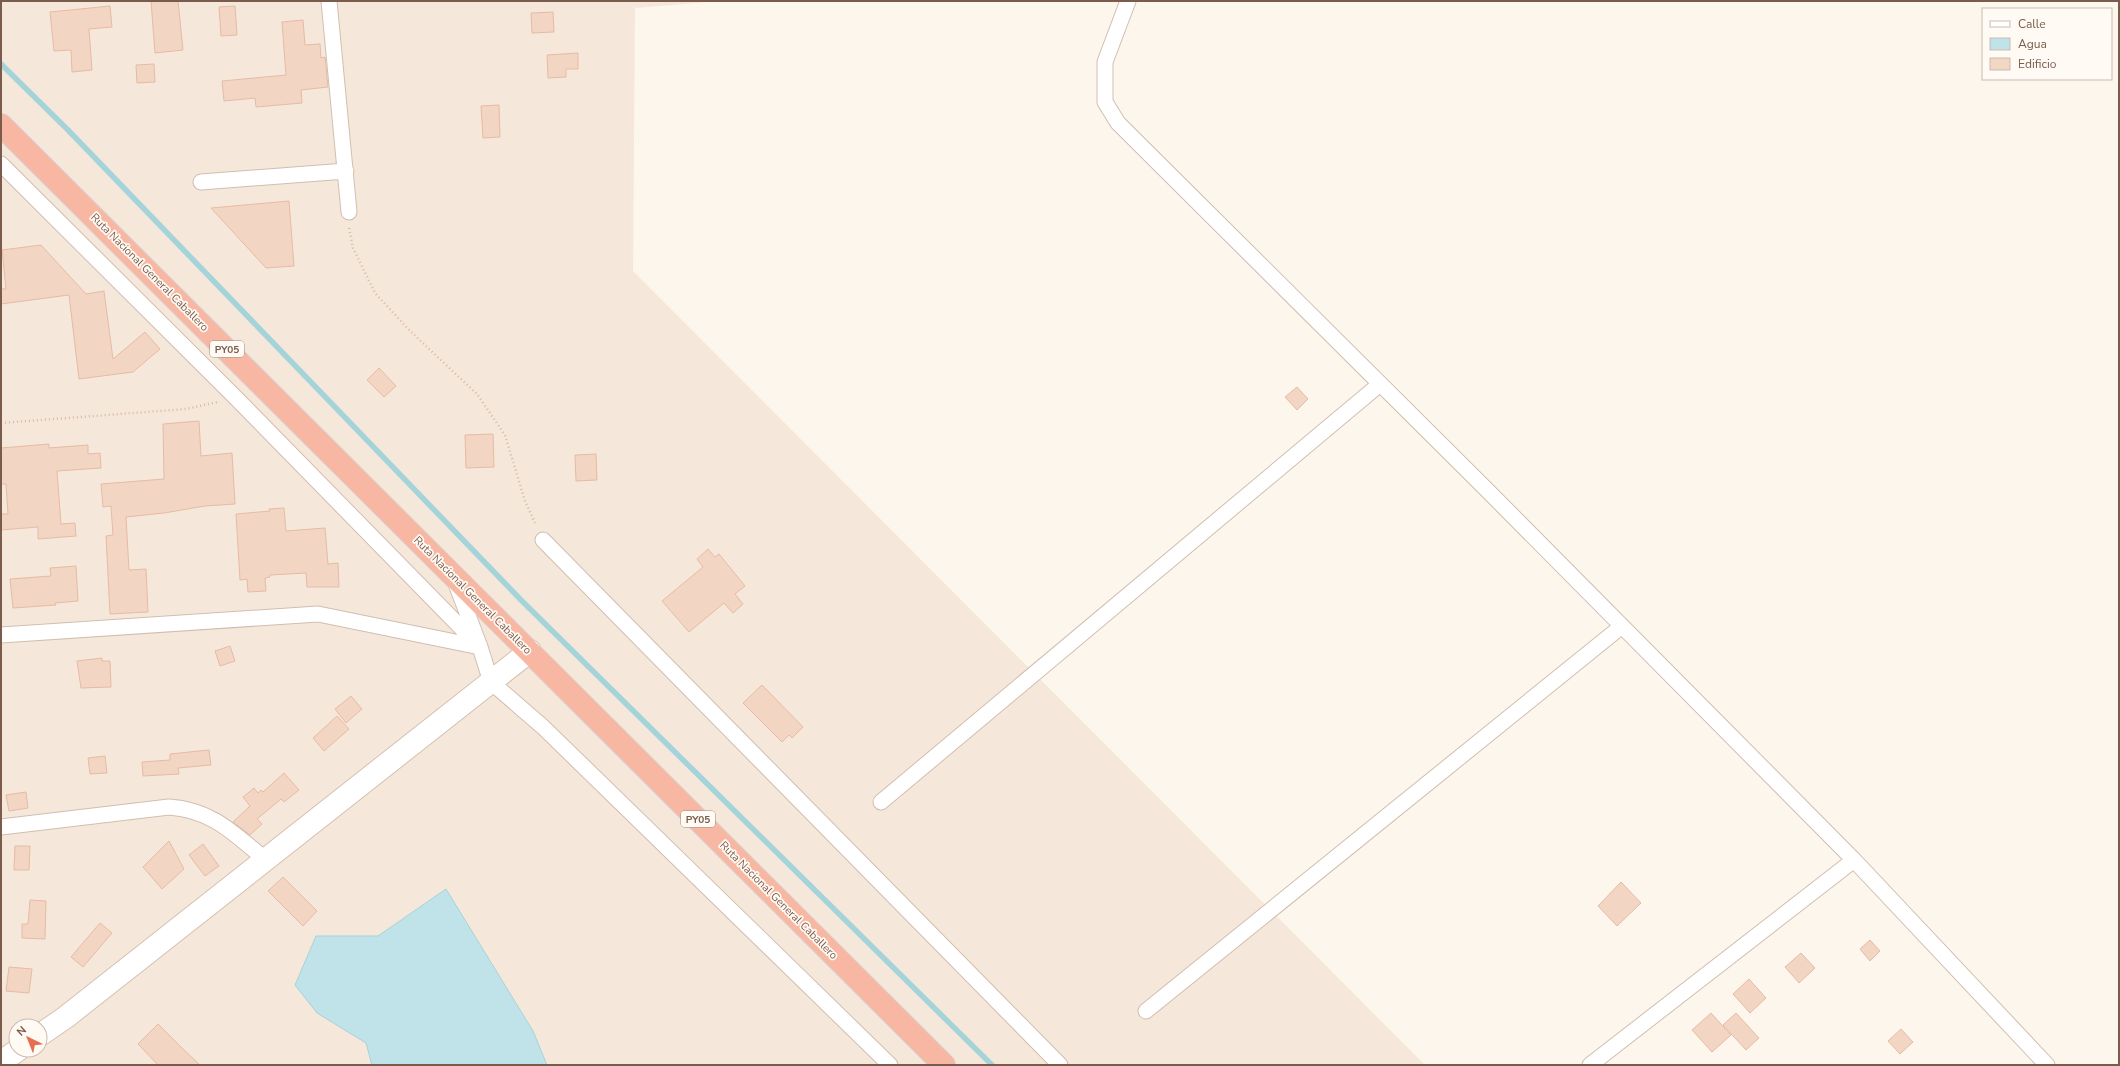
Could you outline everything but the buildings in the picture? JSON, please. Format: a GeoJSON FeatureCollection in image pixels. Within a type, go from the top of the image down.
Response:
{"type":"FeatureCollection","features":[{"type":"Feature","properties":{"kind":"highway","name":"Ruta Nacional General Caballero"},"geometry":{"type":"LineString","coordinates":[[1,125],[944,1065]]}},
{"type":"Feature","properties":{"kind":"street"},"geometry":{"type":"LineString","coordinates":[[329,1],[350,212]]}},
{"type":"Feature","properties":{"kind":"street"},"geometry":{"type":"LineString","coordinates":[[1128,1],[1105,62],[1106,102],[1118,123],[1854,860],[2047,1065]]}},
{"type":"Feature","properties":{"kind":"street"},"geometry":{"type":"LineString","coordinates":[[1,164],[236,398],[480,647]]}},
{"type":"Feature","properties":{"kind":"street"},"geometry":{"type":"LineString","coordinates":[[200,182],[346,172]]}},
{"type":"Feature","properties":{"kind":"street"},"geometry":{"type":"LineString","coordinates":[[881,802],[1380,384]]}},
{"type":"Feature","properties":{"kind":"street"},"geometry":{"type":"LineString","coordinates":[[543,540],[1060,1065]]}},
{"type":"Feature","properties":{"kind":"street"},"geometry":{"type":"LineString","coordinates":[[452,574],[480,647],[491,682],[543,727],[890,1065]]}},
{"type":"Feature","properties":{"kind":"street"},"geometry":{"type":"LineString","coordinates":[[1,635],[318,614],[480,647]]}},
{"type":"Feature","properties":{"kind":"street"},"geometry":{"type":"LineString","coordinates":[[1146,1011],[1622,626]]}},
{"type":"Feature","properties":{"kind":"street"},"geometry":{"type":"LineString","coordinates":[[48,1029],[66,1017],[266,860],[530,651]]}},
{"type":"Feature","properties":{"kind":"street"},"geometry":{"type":"LineString","coordinates":[[1,827],[169,807],[187,808],[215,819],[266,860]]}},
{"type":"Feature","properties":{"kind":"street"},"geometry":{"type":"LineString","coordinates":[[1590,1065],[1854,860]]}},
{"type":"Feature","properties":{"kind":"path"},"geometry":{"type":"LineString","coordinates":[[350,212],[349,226],[353,248],[375,293],[410,331],[477,394],[505,436],[525,501],[543,540]]}},
{"type":"Feature","properties":{"kind":"path"},"geometry":{"type":"LineString","coordinates":[[1,423],[186,409],[236,398]]}},
{"type":"Feature","properties":{"kind":"shaded area"},"geometry":{"type":"Polygon","coordinates":[[[1,1],[720,1],[635,8],[633,271],[1425,1065],[1,1065],[1,1]]]}},
{"type":"Feature","properties":{"kind":"water"},"geometry":{"type":"Polygon","coordinates":[[[446,889],[533,1031],[547,1065],[372,1065],[366,1043],[317,1013],[295,985],[316,936],[378,936],[446,889]]]}},
{"type":"Feature","properties":{"kind":"waterway"},"geometry":{"type":"LineString","coordinates":[[1,64],[68,130],[521,600],[992,1065]]}}]}
